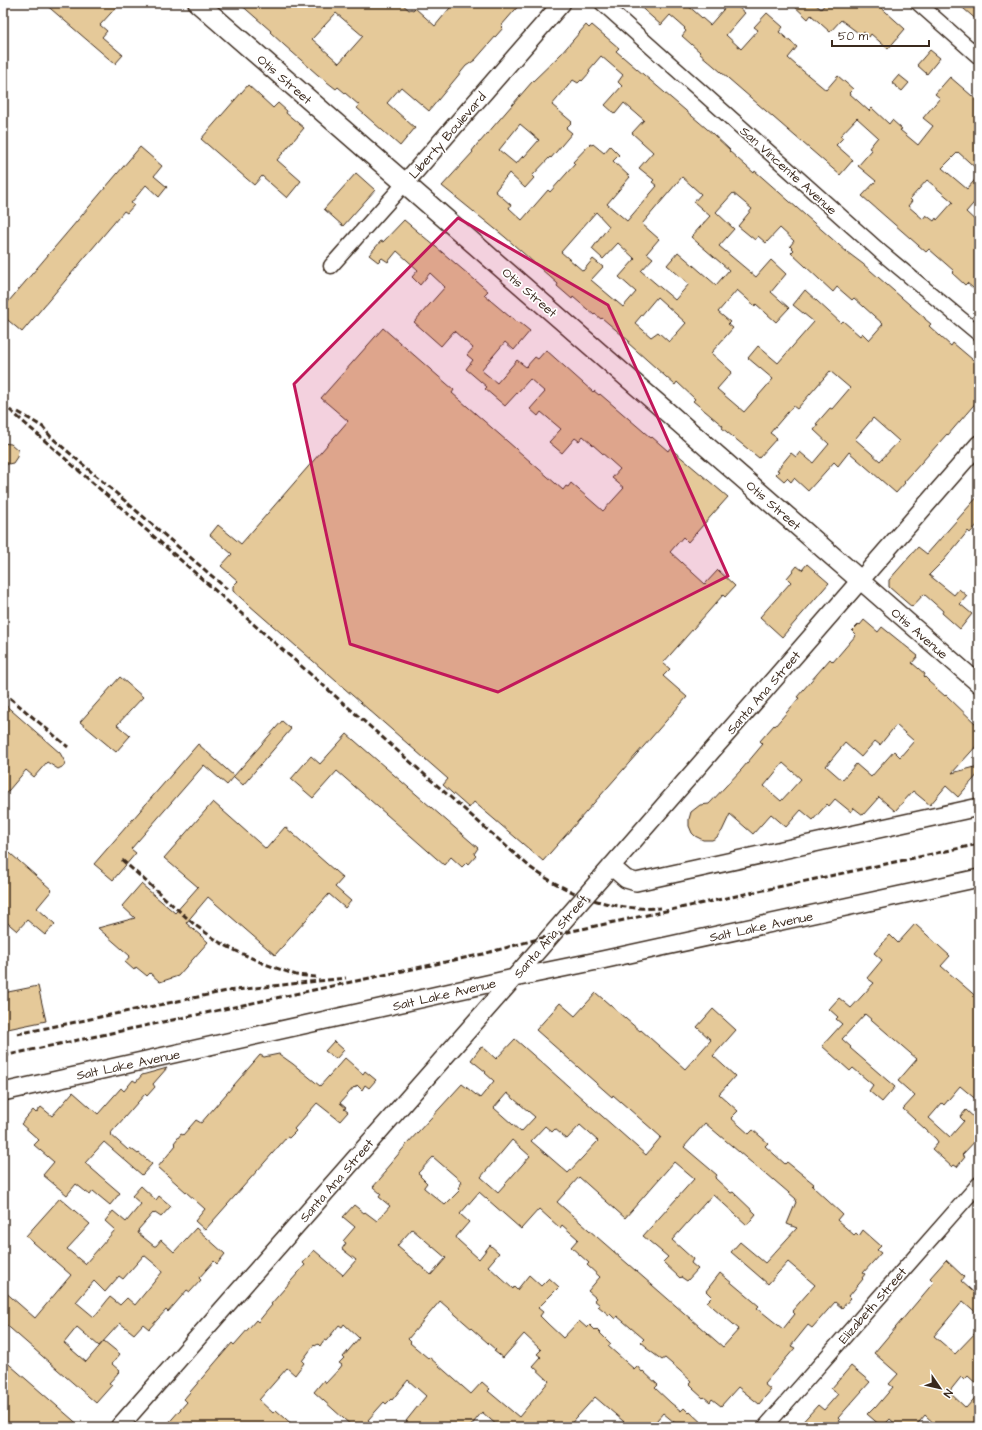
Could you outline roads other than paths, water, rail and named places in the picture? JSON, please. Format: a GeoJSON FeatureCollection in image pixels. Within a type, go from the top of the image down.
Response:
{"type":"FeatureCollection","features":[{"type":"Feature","properties":{"kind":"main road","name":"Otis Street"},"geometry":{"type":"LineString","coordinates":[[198,3],[861,581]]}},
{"type":"Feature","properties":{"kind":"street","name":"Liberty Boulevard"},"geometry":{"type":"LineString","coordinates":[[331,266],[562,3]]}},
{"type":"Feature","properties":{"kind":"street","name":"San Vincente Avenue"},"geometry":{"type":"LineString","coordinates":[[602,3],[883,254],[979,334]]}},
{"type":"Feature","properties":{"kind":"street"},"geometry":{"type":"LineString","coordinates":[[918,3],[979,57]]}},
{"type":"Feature","properties":{"kind":"street","name":"Santa Ana Street"},"geometry":{"type":"LineString","coordinates":[[119,1427],[514,978],[979,444]]}},
{"type":"Feature","properties":{"kind":"street","name":"Otis Avenue"},"geometry":{"type":"LineString","coordinates":[[861,581],[979,684]]}},
{"type":"Feature","properties":{"kind":"street"},"geometry":{"type":"LineString","coordinates":[[610,866],[626,879],[636,882],[979,807]]}},
{"type":"Feature","properties":{"kind":"street","name":"Salt Lake Avenue"},"geometry":{"type":"LineString","coordinates":[[3,1092],[514,978],[979,878]]}},
{"type":"Feature","properties":{"kind":"street","name":"Elizabeth Street"},"geometry":{"type":"LineString","coordinates":[[765,1427],[979,1184]]}},
{"type":"Feature","properties":{"kind":"railway"},"geometry":{"type":"LineString","coordinates":[[3,404],[531,868],[561,886],[593,900],[626,907],[661,908]]}},
{"type":"Feature","properties":{"kind":"railway"},"geometry":{"type":"LineString","coordinates":[[18,412],[43,427],[51,437],[227,589]]}},
{"type":"Feature","properties":{"kind":"railway"},"geometry":{"type":"LineString","coordinates":[[3,550],[7,553]]}},
{"type":"Feature","properties":{"kind":"railway"},"geometry":{"type":"LineString","coordinates":[[3,692],[68,747]]}},
{"type":"Feature","properties":{"kind":"railway"},"geometry":{"type":"LineString","coordinates":[[3,1056],[483,954],[549,936],[979,844]]}},
{"type":"Feature","properties":{"kind":"railway"},"geometry":{"type":"LineString","coordinates":[[122,860],[195,925],[219,942],[265,964],[296,975],[316,977]]}},
{"type":"Feature","properties":{"kind":"railway"},"geometry":{"type":"LineString","coordinates":[[17,1034],[227,991],[346,978]]}}]}
